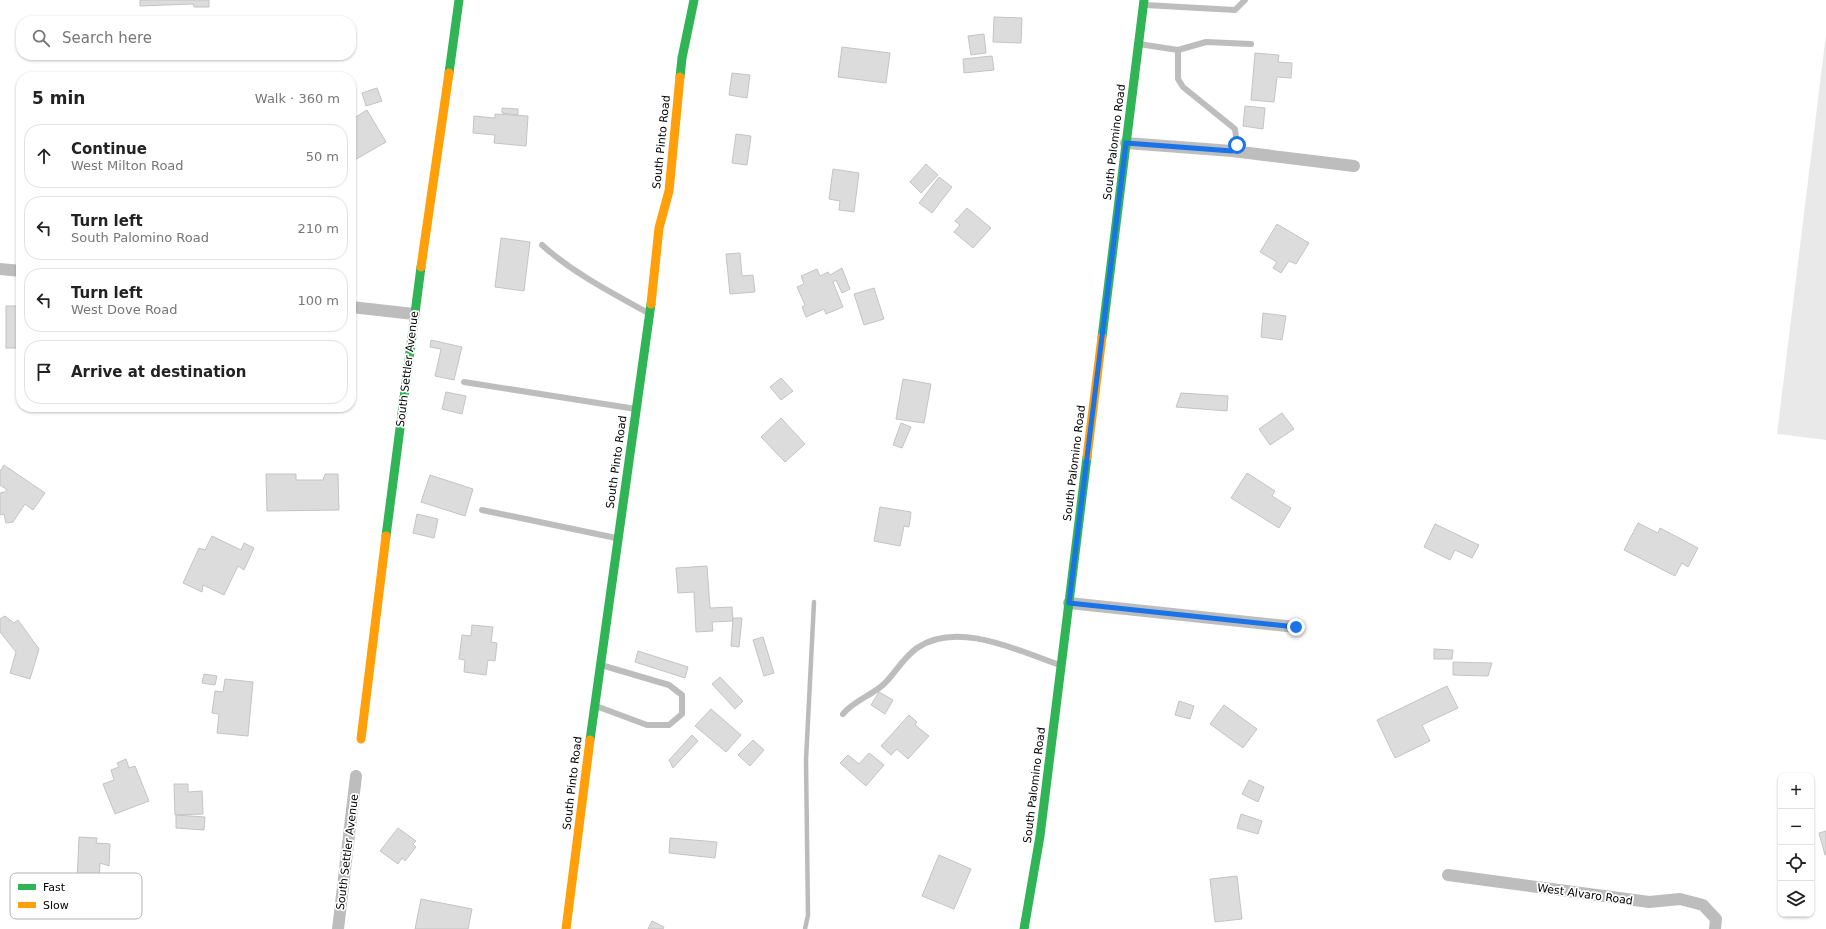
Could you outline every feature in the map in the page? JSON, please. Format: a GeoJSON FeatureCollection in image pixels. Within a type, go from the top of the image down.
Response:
{"type":"FeatureCollection","features":[{"type":"Feature","properties":{"kind":"street","name":"South Settler Avenue"},"geometry":{"type":"LineString","coordinates":[[361,739],[414,314],[458,0]]}},
{"type":"Feature","properties":{"kind":"street","name":"South Pinto Road"},"geometry":{"type":"LineString","coordinates":[[566,929],[594,705],[601,665],[650,313],[659,228],[669,191],[682,58],[694,0]]}},
{"type":"Feature","properties":{"kind":"street","name":"South Palomino Road"},"geometry":{"type":"LineString","coordinates":[[1024,929],[1040,836],[1144,3]]}},
{"type":"Feature","properties":{"kind":"street"},"geometry":{"type":"LineString","coordinates":[[1126,143],[1232,151],[1354,166]]}},
{"type":"Feature","properties":{"kind":"street"},"geometry":{"type":"LineString","coordinates":[[0,269],[16,271]]}},
{"type":"Feature","properties":{"kind":"street"},"geometry":{"type":"LineString","coordinates":[[356,308],[414,314]]}},
{"type":"Feature","properties":{"kind":"street"},"geometry":{"type":"LineString","coordinates":[[1069,603],[1296,627]]}},
{"type":"Feature","properties":{"kind":"street","name":"South Settler Avenue"},"geometry":{"type":"LineString","coordinates":[[338,929],[356,776]]}},
{"type":"Feature","properties":{"kind":"street","name":"West Alvaro Road"},"geometry":{"type":"LineString","coordinates":[[1448,875],[1649,902],[1680,899],[1703,905],[1716,924]]}},
{"type":"Feature","properties":{"kind":"lane"},"geometry":{"type":"LineString","coordinates":[[1144,3],[1235,10],[1245,0]]}},
{"type":"Feature","properties":{"kind":"lane"},"geometry":{"type":"LineString","coordinates":[[1139,44],[1178,50],[1206,42],[1251,44]]}},
{"type":"Feature","properties":{"kind":"lane"},"geometry":{"type":"LineString","coordinates":[[1178,50],[1178,79],[1183,87],[1235,129],[1237,145],[1232,151]]}},
{"type":"Feature","properties":{"kind":"lane"},"geometry":{"type":"LineString","coordinates":[[542,245],[558,260],[650,313]]}},
{"type":"Feature","properties":{"kind":"lane"},"geometry":{"type":"LineString","coordinates":[[464,382],[636,410]]}},
{"type":"Feature","properties":{"kind":"lane"},"geometry":{"type":"LineString","coordinates":[[482,510],[618,539]]}},
{"type":"Feature","properties":{"kind":"lane"},"geometry":{"type":"LineString","coordinates":[[843,714],[849,706],[862,700],[884,684],[904,660],[918,648],[949,637],[967,637],[987,640],[1061,665]]}},
{"type":"Feature","properties":{"kind":"lane"},"geometry":{"type":"LineString","coordinates":[[594,705],[647,725],[669,725],[682,714],[682,695],[669,685],[601,665]]}},
{"type":"Feature","properties":{"kind":"shaded area"},"geometry":{"type":"Polygon","coordinates":[[[1826,34],[1826,440],[1777,434],[1826,34]]]}},
{"type":"Feature","properties":{"kind":"building"},"geometry":{"type":"Polygon","coordinates":[[[140,0],[209,0],[209,7],[194,7],[193,4],[140,6],[140,0]]]}},
{"type":"Feature","properties":{"kind":"building"},"geometry":{"type":"Polygon","coordinates":[[[994,17],[1022,18],[1021,43],[993,42],[994,17]]]}},
{"type":"Feature","properties":{"kind":"building"},"geometry":{"type":"Polygon","coordinates":[[[984,34],[986,53],[971,55],[968,36],[984,34]]]}},
{"type":"Feature","properties":{"kind":"building"},"geometry":{"type":"Polygon","coordinates":[[[842,47],[890,53],[886,83],[838,77],[842,47]]]}},
{"type":"Feature","properties":{"kind":"building"},"geometry":{"type":"Polygon","coordinates":[[[1255,53],[1279,55],[1278,62],[1292,63],[1291,78],[1277,77],[1274,102],[1251,100],[1255,53]]]}},
{"type":"Feature","properties":{"kind":"building"},"geometry":{"type":"Polygon","coordinates":[[[992,56],[994,70],[964,73],[963,59],[992,56]]]}},
{"type":"Feature","properties":{"kind":"building"},"geometry":{"type":"Polygon","coordinates":[[[732,73],[750,75],[747,98],[729,95],[732,73]]]}},
{"type":"Feature","properties":{"kind":"building"},"geometry":{"type":"Polygon","coordinates":[[[377,88],[382,101],[366,106],[362,93],[377,88]]]}},
{"type":"Feature","properties":{"kind":"building"},"geometry":{"type":"Polygon","coordinates":[[[1245,106],[1265,108],[1263,129],[1243,126],[1245,106]]]}},
{"type":"Feature","properties":{"kind":"building"},"geometry":{"type":"Polygon","coordinates":[[[502,108],[518,109],[518,115],[502,113],[502,108]]]}},
{"type":"Feature","properties":{"kind":"building"},"geometry":{"type":"Polygon","coordinates":[[[367,110],[386,142],[356,159],[356,117],[367,110]]]}},
{"type":"Feature","properties":{"kind":"building"},"geometry":{"type":"Polygon","coordinates":[[[495,114],[528,116],[526,146],[494,143],[495,135],[473,133],[474,116],[495,118],[495,114]]]}},
{"type":"Feature","properties":{"kind":"building"},"geometry":{"type":"Polygon","coordinates":[[[736,134],[751,136],[747,165],[732,163],[736,134]]]}},
{"type":"Feature","properties":{"kind":"building"},"geometry":{"type":"Polygon","coordinates":[[[926,164],[938,175],[921,193],[910,182],[926,164]]]}},
{"type":"Feature","properties":{"kind":"building"},"geometry":{"type":"Polygon","coordinates":[[[833,169],[859,173],[854,212],[839,210],[840,201],[829,199],[833,169]]]}},
{"type":"Feature","properties":{"kind":"building"},"geometry":{"type":"Polygon","coordinates":[[[939,177],[952,187],[932,213],[919,203],[939,177]]]}},
{"type":"Feature","properties":{"kind":"building"},"geometry":{"type":"Polygon","coordinates":[[[967,208],[991,228],[973,248],[954,232],[960,225],[955,221],[967,208]]]}},
{"type":"Feature","properties":{"kind":"building"},"geometry":{"type":"Polygon","coordinates":[[[1277,224],[1309,243],[1296,264],[1289,261],[1281,273],[1273,268],[1277,262],[1260,252],[1277,224]]]}},
{"type":"Feature","properties":{"kind":"building"},"geometry":{"type":"Polygon","coordinates":[[[501,238],[530,242],[524,291],[495,287],[501,238]]]}},
{"type":"Feature","properties":{"kind":"building"},"geometry":{"type":"Polygon","coordinates":[[[740,253],[742,276],[753,275],[755,292],[730,294],[726,254],[740,253]]]}},
{"type":"Feature","properties":{"kind":"building"},"geometry":{"type":"Polygon","coordinates":[[[842,268],[850,289],[842,293],[836,280],[833,282],[843,307],[826,314],[824,309],[806,317],[802,307],[805,305],[797,287],[804,284],[801,276],[817,269],[820,276],[828,272],[830,275],[842,268]]]}},
{"type":"Feature","properties":{"kind":"building"},"geometry":{"type":"Polygon","coordinates":[[[874,288],[884,319],[864,325],[854,294],[874,288]]]}},
{"type":"Feature","properties":{"kind":"building"},"geometry":{"type":"Polygon","coordinates":[[[6,306],[16,306],[16,348],[6,348],[6,306]]]}},
{"type":"Feature","properties":{"kind":"building"},"geometry":{"type":"Polygon","coordinates":[[[1263,313],[1286,316],[1282,340],[1261,337],[1263,313]]]}},
{"type":"Feature","properties":{"kind":"building"},"geometry":{"type":"Polygon","coordinates":[[[431,340],[462,347],[454,380],[435,376],[441,349],[430,347],[431,340]]]}},
{"type":"Feature","properties":{"kind":"building"},"geometry":{"type":"Polygon","coordinates":[[[781,378],[793,391],[781,400],[770,387],[781,378]]]}},
{"type":"Feature","properties":{"kind":"building"},"geometry":{"type":"Polygon","coordinates":[[[903,379],[931,384],[924,423],[896,419],[903,379]]]}},
{"type":"Feature","properties":{"kind":"building"},"geometry":{"type":"Polygon","coordinates":[[[446,392],[466,396],[462,414],[442,409],[446,392]]]}},
{"type":"Feature","properties":{"kind":"building"},"geometry":{"type":"Polygon","coordinates":[[[1181,393],[1228,396],[1227,411],[1176,407],[1181,393]]]}},
{"type":"Feature","properties":{"kind":"building"},"geometry":{"type":"Polygon","coordinates":[[[1282,413],[1294,429],[1270,445],[1259,429],[1282,413]]]}},
{"type":"Feature","properties":{"kind":"building"},"geometry":{"type":"Polygon","coordinates":[[[781,418],[805,444],[785,462],[761,437],[781,418]]]}},
{"type":"Feature","properties":{"kind":"building"},"geometry":{"type":"Polygon","coordinates":[[[901,423],[911,427],[902,448],[893,445],[901,423]]]}},
{"type":"Feature","properties":{"kind":"building"},"geometry":{"type":"Polygon","coordinates":[[[4,465],[45,493],[33,510],[25,504],[13,522],[6,523],[4,514],[0,515],[0,493],[7,490],[0,485],[0,471],[4,465]]]}},
{"type":"Feature","properties":{"kind":"building"},"geometry":{"type":"Polygon","coordinates":[[[1247,473],[1275,491],[1272,496],[1291,508],[1279,528],[1231,498],[1247,473]]]}},
{"type":"Feature","properties":{"kind":"building"},"geometry":{"type":"Polygon","coordinates":[[[266,474],[296,474],[296,480],[323,480],[325,474],[338,474],[339,510],[267,511],[266,474]]]}},
{"type":"Feature","properties":{"kind":"building"},"geometry":{"type":"Polygon","coordinates":[[[430,475],[473,489],[465,516],[421,502],[430,475]]]}},
{"type":"Feature","properties":{"kind":"building"},"geometry":{"type":"Polygon","coordinates":[[[880,507],[911,512],[909,527],[904,526],[900,546],[874,541],[880,507]]]}},
{"type":"Feature","properties":{"kind":"building"},"geometry":{"type":"Polygon","coordinates":[[[417,514],[438,519],[434,538],[413,533],[417,514]]]}},
{"type":"Feature","properties":{"kind":"building"},"geometry":{"type":"Polygon","coordinates":[[[1638,523],[1658,533],[1660,528],[1698,548],[1688,567],[1682,563],[1675,576],[1624,550],[1638,523]]]}},
{"type":"Feature","properties":{"kind":"building"},"geometry":{"type":"Polygon","coordinates":[[[1435,524],[1479,545],[1472,558],[1455,550],[1450,560],[1424,547],[1435,524]]]}},
{"type":"Feature","properties":{"kind":"building"},"geometry":{"type":"Polygon","coordinates":[[[212,536],[241,550],[244,543],[254,548],[244,570],[238,566],[224,595],[203,585],[202,592],[183,583],[199,548],[205,550],[212,536]]]}},
{"type":"Feature","properties":{"kind":"building"},"geometry":{"type":"Polygon","coordinates":[[[707,566],[710,608],[732,607],[733,621],[712,622],[713,631],[696,632],[694,592],[678,593],[676,568],[707,566]]]}},
{"type":"Feature","properties":{"kind":"building"},"geometry":{"type":"Polygon","coordinates":[[[5,616],[14,623],[18,620],[39,649],[30,679],[10,673],[16,652],[0,632],[0,619],[5,616]]]}},
{"type":"Feature","properties":{"kind":"building"},"geometry":{"type":"Polygon","coordinates":[[[733,618],[742,618],[739,647],[731,646],[733,618]]]}},
{"type":"Feature","properties":{"kind":"building"},"geometry":{"type":"Polygon","coordinates":[[[472,625],[493,627],[491,642],[497,643],[495,661],[488,660],[486,675],[464,672],[465,660],[459,659],[462,635],[471,636],[472,625]]]}},
{"type":"Feature","properties":{"kind":"building"},"geometry":{"type":"Polygon","coordinates":[[[763,637],[774,673],[764,676],[753,640],[763,637]]]}},
{"type":"Feature","properties":{"kind":"building"},"geometry":{"type":"Polygon","coordinates":[[[1434,649],[1453,650],[1452,659],[1434,659],[1434,649]]]}},
{"type":"Feature","properties":{"kind":"building"},"geometry":{"type":"Polygon","coordinates":[[[638,651],[688,667],[685,678],[635,662],[638,651]]]}},
{"type":"Feature","properties":{"kind":"building"},"geometry":{"type":"Polygon","coordinates":[[[1453,662],[1492,663],[1488,676],[1453,675],[1453,662]]]}},
{"type":"Feature","properties":{"kind":"building"},"geometry":{"type":"Polygon","coordinates":[[[204,674],[217,676],[215,685],[202,683],[204,674]]]}},
{"type":"Feature","properties":{"kind":"building"},"geometry":{"type":"Polygon","coordinates":[[[720,677],[743,701],[735,709],[712,684],[720,677]]]}},
{"type":"Feature","properties":{"kind":"building"},"geometry":{"type":"Polygon","coordinates":[[[225,679],[253,682],[248,736],[217,733],[219,714],[212,713],[215,691],[223,692],[225,679]]]}},
{"type":"Feature","properties":{"kind":"building"},"geometry":{"type":"Polygon","coordinates":[[[1447,686],[1458,708],[1422,725],[1430,741],[1395,758],[1377,720],[1447,686]]]}},
{"type":"Feature","properties":{"kind":"building"},"geometry":{"type":"Polygon","coordinates":[[[879,692],[893,700],[885,714],[871,705],[879,692]]]}},
{"type":"Feature","properties":{"kind":"building"},"geometry":{"type":"Polygon","coordinates":[[[1179,701],[1194,706],[1190,719],[1175,715],[1179,701]]]}},
{"type":"Feature","properties":{"kind":"building"},"geometry":{"type":"Polygon","coordinates":[[[1224,705],[1257,729],[1243,748],[1210,724],[1224,705]]]}},
{"type":"Feature","properties":{"kind":"building"},"geometry":{"type":"Polygon","coordinates":[[[711,709],[741,735],[726,752],[695,726],[711,709]]]}},
{"type":"Feature","properties":{"kind":"building"},"geometry":{"type":"Polygon","coordinates":[[[909,715],[917,722],[915,725],[929,736],[908,759],[897,749],[891,755],[881,746],[909,715]]]}},
{"type":"Feature","properties":{"kind":"building"},"geometry":{"type":"Polygon","coordinates":[[[692,735],[698,741],[673,768],[669,760],[692,735]]]}},
{"type":"Feature","properties":{"kind":"building"},"geometry":{"type":"Polygon","coordinates":[[[753,740],[764,750],[750,766],[738,755],[753,740]]]}},
{"type":"Feature","properties":{"kind":"building"},"geometry":{"type":"Polygon","coordinates":[[[869,753],[884,765],[866,786],[840,763],[848,755],[859,764],[869,753]]]}},
{"type":"Feature","properties":{"kind":"building"},"geometry":{"type":"Polygon","coordinates":[[[126,759],[129,768],[135,766],[149,801],[115,814],[103,784],[114,780],[111,770],[119,767],[117,763],[126,759]]]}},
{"type":"Feature","properties":{"kind":"building"},"geometry":{"type":"Polygon","coordinates":[[[1249,780],[1264,787],[1258,802],[1242,794],[1249,780]]]}},
{"type":"Feature","properties":{"kind":"building"},"geometry":{"type":"Polygon","coordinates":[[[174,784],[188,784],[188,792],[202,791],[203,814],[175,815],[174,784]]]}},
{"type":"Feature","properties":{"kind":"building"},"geometry":{"type":"Polygon","coordinates":[[[1241,814],[1262,821],[1258,834],[1237,828],[1241,814]]]}},
{"type":"Feature","properties":{"kind":"building"},"geometry":{"type":"Polygon","coordinates":[[[176,815],[205,817],[204,830],[176,828],[176,815]]]}},
{"type":"Feature","properties":{"kind":"building"},"geometry":{"type":"Polygon","coordinates":[[[398,828],[416,841],[413,844],[416,847],[405,861],[402,858],[398,864],[380,851],[398,828]]]}},
{"type":"Feature","properties":{"kind":"building"},"geometry":{"type":"Polygon","coordinates":[[[1826,831],[1826,855],[1825,855],[1819,833],[1826,831]]]}},
{"type":"Feature","properties":{"kind":"building"},"geometry":{"type":"Polygon","coordinates":[[[79,837],[97,838],[96,843],[110,844],[109,866],[100,863],[100,873],[77,873],[79,837]]]}},
{"type":"Feature","properties":{"kind":"building"},"geometry":{"type":"Polygon","coordinates":[[[670,838],[717,842],[715,858],[669,853],[670,838]]]}},
{"type":"Feature","properties":{"kind":"building"},"geometry":{"type":"Polygon","coordinates":[[[939,855],[971,869],[954,909],[922,896],[939,855]]]}},
{"type":"Feature","properties":{"kind":"building"},"geometry":{"type":"Polygon","coordinates":[[[1237,876],[1242,919],[1215,922],[1210,879],[1237,876]]]}},
{"type":"Feature","properties":{"kind":"building"},"geometry":{"type":"Polygon","coordinates":[[[421,899],[472,909],[468,929],[415,929],[421,899]]]}},
{"type":"Feature","properties":{"kind":"building"},"geometry":{"type":"Polygon","coordinates":[[[652,921],[664,927],[663,929],[648,929],[652,921]]]}},
{"type":"Feature","properties":{"kind":"waterway"},"geometry":{"type":"LineString","coordinates":[[805,929],[808,915],[806,760],[814,602]]}},
{"type":"Feature","properties":{"kind":"traffic: fast"},"geometry":{"type":"LineString","coordinates":[[449,73],[459,0]]}},
{"type":"Feature","properties":{"kind":"traffic: fast"},"geometry":{"type":"LineString","coordinates":[[680,77],[682,58],[694,0]]}},
{"type":"Feature","properties":{"kind":"traffic: fast"},"geometry":{"type":"LineString","coordinates":[[1102,337],[1144,0]]}},
{"type":"Feature","properties":{"kind":"traffic: fast"},"geometry":{"type":"LineString","coordinates":[[386,536],[421,267]]}},
{"type":"Feature","properties":{"kind":"traffic: fast"},"geometry":{"type":"LineString","coordinates":[[590,740],[651,304]]}},
{"type":"Feature","properties":{"kind":"traffic: fast"},"geometry":{"type":"LineString","coordinates":[[1024,929],[1040,836],[1087,457]]}},
{"type":"Feature","properties":{"kind":"traffic: slow"},"geometry":{"type":"LineString","coordinates":[[421,267],[449,73]]}},
{"type":"Feature","properties":{"kind":"traffic: slow"},"geometry":{"type":"LineString","coordinates":[[651,304],[659,228],[669,191],[680,77]]}},
{"type":"Feature","properties":{"kind":"traffic: slow"},"geometry":{"type":"LineString","coordinates":[[1087,457],[1102,337]]}},
{"type":"Feature","properties":{"kind":"traffic: slow"},"geometry":{"type":"LineString","coordinates":[[361,739],[386,536]]}},
{"type":"Feature","properties":{"kind":"traffic: slow"},"geometry":{"type":"LineString","coordinates":[[566,929],[590,740]]}},
{"type":"Feature","properties":{"kind":"route"},"geometry":{"type":"LineString","coordinates":[[1237,145],[1232,151],[1126,143],[1069,603],[1296,627]]}}]}
